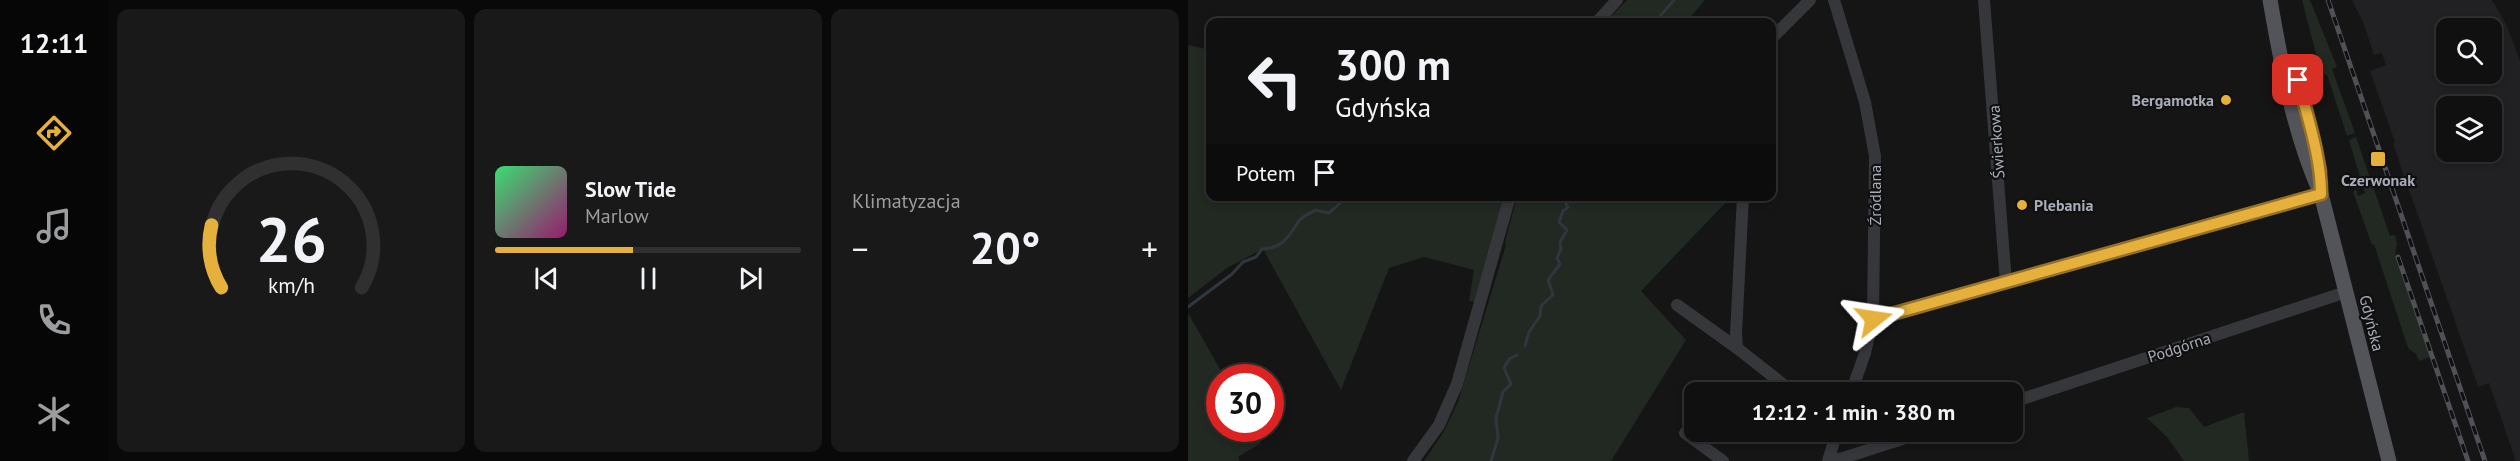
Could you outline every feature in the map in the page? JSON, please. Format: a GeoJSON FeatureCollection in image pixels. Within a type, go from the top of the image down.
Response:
{"type":"FeatureCollection","features":[{"type":"Feature","properties":{"kind":"main road","name":"Gdyńska"},"geometry":{"type":"LineString","coordinates":[[2271,1],[2274,29],[2305,153],[2321,194],[2389,461]]}},
{"type":"Feature","properties":{"kind":"street"},"geometry":{"type":"LineString","coordinates":[[1600,18],[1617,0]]}},
{"type":"Feature","properties":{"kind":"street"},"geometry":{"type":"LineString","coordinates":[[1776,34],[1810,0]]}},
{"type":"Feature","properties":{"kind":"street","name":"Źródlana"},"geometry":{"type":"LineString","coordinates":[[1834,0],[1873,138],[1874,319],[1855,382]]}},
{"type":"Feature","properties":{"kind":"street","name":"Świerkowa"},"geometry":{"type":"LineString","coordinates":[[1984,0],[2006,284]]}},
{"type":"Feature","properties":{"kind":"street"},"geometry":{"type":"LineString","coordinates":[[1874,319],[2006,284],[2321,194]]}},
{"type":"Feature","properties":{"kind":"street"},"geometry":{"type":"LineString","coordinates":[[1413,461],[1439,425],[1457,384],[1509,201]]}},
{"type":"Feature","properties":{"kind":"street"},"geometry":{"type":"LineString","coordinates":[[1737,348],[1743,201]]}},
{"type":"Feature","properties":{"kind":"street","name":"Podgórna"},"geometry":{"type":"LineString","coordinates":[[2023,399],[2346,292]]}},
{"type":"Feature","properties":{"kind":"street"},"geometry":{"type":"LineString","coordinates":[[1677,305],[1780,382]]}},
{"type":"Feature","properties":{"kind":"street"},"geometry":{"type":"LineString","coordinates":[[1697,442],[1723,461]]}},
{"type":"Feature","properties":{"kind":"street"},"geometry":{"type":"LineString","coordinates":[[1834,442],[1828,460],[1840,459],[1893,442]]}},
{"type":"Feature","properties":{"kind":"shaded area"},"geometry":{"type":"Polygon","coordinates":[[[1627,0],[1705,0],[1689,18],[1610,18],[1627,0]]]}},
{"type":"Feature","properties":{"kind":"shaded area"},"geometry":{"type":"Polygon","coordinates":[[[2302,0],[2310,0],[2337,67],[2332,69],[2355,133],[2347,136],[2327,75],[2321,73],[2302,0]]]}},
{"type":"Feature","properties":{"kind":"shaded area"},"geometry":{"type":"Polygon","coordinates":[[[2352,0],[2492,0],[2506,24],[2520,61],[2520,461],[2516,461],[2489,383],[2478,387],[2393,144],[2395,142],[2370,71],[2386,65],[2382,53],[2374,55],[2363,22],[2352,0]]]}},
{"type":"Feature","properties":{"kind":"shaded area"},"geometry":{"type":"Polygon","coordinates":[[[1188,45],[1206,49],[1206,201],[1503,201],[1475,302],[1469,301],[1474,270],[1424,257],[1389,268],[1341,390],[1263,249],[1227,268],[1188,298],[1188,45]]]}},
{"type":"Feature","properties":{"kind":"shaded area"},"geometry":{"type":"Polygon","coordinates":[[[2356,137],[2390,236],[2395,235],[2397,244],[2395,255],[2430,357],[2419,361],[2416,354],[2408,348],[2374,244],[2372,245],[2353,192],[2356,189],[2358,196],[2365,193],[2349,140],[2356,137]]]}},
{"type":"Feature","properties":{"kind":"shaded area"},"geometry":{"type":"Polygon","coordinates":[[[1516,201],[1727,201],[1641,291],[1686,340],[1611,461],[1424,461],[1443,433],[1458,402],[1506,245],[1516,201]]]}},
{"type":"Feature","properties":{"kind":"shaded area"},"geometry":{"type":"Polygon","coordinates":[[[1188,313],[1217,364],[1206,364],[1206,442],[1261,443],[1238,457],[1240,461],[1188,461],[1188,313]]]}},
{"type":"Feature","properties":{"kind":"shaded area"},"geometry":{"type":"Polygon","coordinates":[[[2176,407],[2189,408],[2204,427],[2244,412],[2249,461],[2184,461],[2167,437],[2147,418],[2176,407]]]}},
{"type":"Feature","properties":{"kind":"waterway"},"geometry":{"type":"LineString","coordinates":[[1658,18],[1674,0]]}},
{"type":"Feature","properties":{"kind":"waterway"},"geometry":{"type":"LineString","coordinates":[[1188,307],[1232,274],[1243,262],[1256,257],[1262,249],[1280,244],[1302,218],[1315,210],[1329,213],[1342,201]]}},
{"type":"Feature","properties":{"kind":"waterway"},"geometry":{"type":"LineString","coordinates":[[1525,346],[1529,332],[1540,316],[1541,306],[1553,295],[1548,280],[1560,264],[1557,258],[1561,249],[1560,242],[1567,230],[1559,222],[1563,211],[1568,207],[1564,201]]}},
{"type":"Feature","properties":{"kind":"waterway"},"geometry":{"type":"LineString","coordinates":[[1491,461],[1498,438],[1496,418],[1503,392],[1511,384],[1504,368],[1509,359],[1517,355]]}},
{"type":"Feature","properties":{"kind":"railway"},"geometry":{"type":"LineString","coordinates":[[2328,0],[2485,461]]}},
{"type":"Feature","properties":{"kind":"railway"},"geometry":{"type":"LineString","coordinates":[[2398,257],[2468,461]]}},
{"type":"Feature","properties":{"kind":"place","name":"Bergamotka"},"geometry":{"type":"Point","coordinates":[2226,100]}},
{"type":"Feature","properties":{"kind":"place","name":"Czerwonak"},"geometry":{"type":"Point","coordinates":[2378,159]}},
{"type":"Feature","properties":{"kind":"place","name":"Plebania"},"geometry":{"type":"Point","coordinates":[2022,205]}},
{"type":"Feature","properties":{"kind":"route"},"geometry":{"type":"LineString","coordinates":[[1874,319],[2006,284],[2321,194],[2321,178],[2316,151],[2298,80]]}}]}
